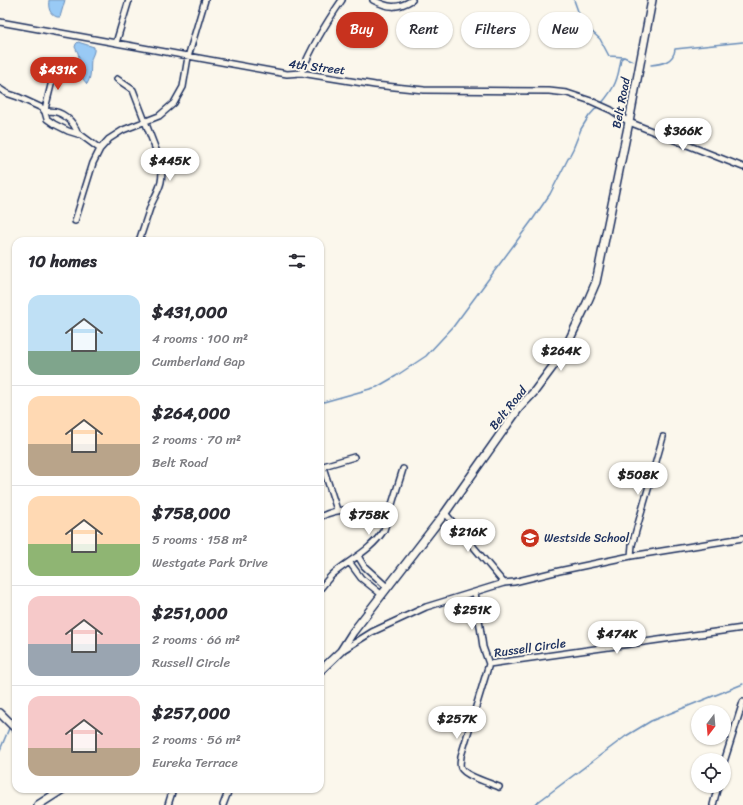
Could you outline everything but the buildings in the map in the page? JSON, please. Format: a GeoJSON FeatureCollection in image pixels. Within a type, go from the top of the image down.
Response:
{"type":"FeatureCollection","features":[{"type":"Feature","properties":{"kind":"street"},"geometry":{"type":"LineString","coordinates":[[116,43],[129,0]]}},
{"type":"Feature","properties":{"kind":"street"},"geometry":{"type":"LineString","coordinates":[[75,220],[93,163],[100,149],[109,139],[123,130],[159,116],[174,103],[182,87],[188,57],[205,0]]}},
{"type":"Feature","properties":{"kind":"street"},"geometry":{"type":"LineString","coordinates":[[301,73],[309,52],[322,28],[342,0]]}},
{"type":"Feature","properties":{"kind":"street"},"geometry":{"type":"LineString","coordinates":[[373,0],[384,6],[395,7],[405,5],[412,0]]}},
{"type":"Feature","properties":{"kind":"street","name":"Belt Road"},"geometry":{"type":"LineString","coordinates":[[324,667],[341,651],[381,594],[445,513],[519,408],[534,392],[563,353],[596,282],[629,122],[652,0]]}},
{"type":"Feature","properties":{"kind":"street","name":"4th Street"},"geometry":{"type":"LineString","coordinates":[[0,22],[287,74],[301,73],[375,85],[424,90],[549,91],[568,93],[605,107],[629,122],[743,168]]}},
{"type":"Feature","properties":{"kind":"street"},"geometry":{"type":"LineString","coordinates":[[55,69],[46,105],[45,112],[47,119],[68,131],[78,134],[100,149]]}},
{"type":"Feature","properties":{"kind":"street"},"geometry":{"type":"LineString","coordinates":[[117,79],[133,90],[162,163],[163,175],[161,185],[151,205],[140,237]]}},
{"type":"Feature","properties":{"kind":"street"},"geometry":{"type":"LineString","coordinates":[[0,89],[42,108],[45,112]]}},
{"type":"Feature","properties":{"kind":"street"},"geometry":{"type":"LineString","coordinates":[[45,112],[51,110],[70,119],[76,126],[78,134]]}},
{"type":"Feature","properties":{"kind":"street"},"geometry":{"type":"LineString","coordinates":[[631,556],[632,545],[663,437]]}},
{"type":"Feature","properties":{"kind":"street"},"geometry":{"type":"LineString","coordinates":[[324,466],[354,457]]}},
{"type":"Feature","properties":{"kind":"street"},"geometry":{"type":"LineString","coordinates":[[324,584],[332,575],[371,547],[379,538],[384,530],[402,470]]}},
{"type":"Feature","properties":{"kind":"street"},"geometry":{"type":"LineString","coordinates":[[324,475],[337,510]]}},
{"type":"Feature","properties":{"kind":"street"},"geometry":{"type":"LineString","coordinates":[[324,515],[337,510],[359,510],[388,518]]}},
{"type":"Feature","properties":{"kind":"street"},"geometry":{"type":"LineString","coordinates":[[445,513],[504,583]]}},
{"type":"Feature","properties":{"kind":"street"},"geometry":{"type":"LineString","coordinates":[[341,651],[372,632],[426,607],[504,583],[631,556],[743,538]]}},
{"type":"Feature","properties":{"kind":"street"},"geometry":{"type":"LineString","coordinates":[[358,556],[364,566],[387,587]]}},
{"type":"Feature","properties":{"kind":"street"},"geometry":{"type":"LineString","coordinates":[[350,563],[361,578],[381,594]]}},
{"type":"Feature","properties":{"kind":"street","name":"Russell Circle"},"geometry":{"type":"LineString","coordinates":[[475,592],[483,647],[489,664],[743,628]]}},
{"type":"Feature","properties":{"kind":"street"},"geometry":{"type":"LineString","coordinates":[[489,664],[460,766],[462,770],[470,775],[498,787]]}},
{"type":"Feature","properties":{"kind":"street"},"geometry":{"type":"LineString","coordinates":[[727,753],[743,702]]}},
{"type":"Feature","properties":{"kind":"street"},"geometry":{"type":"LineString","coordinates":[[0,713],[12,725]]}},
{"type":"Feature","properties":{"kind":"street"},"geometry":{"type":"LineString","coordinates":[[38,805],[57,793]]}},
{"type":"Feature","properties":{"kind":"street"},"geometry":{"type":"LineString","coordinates":[[168,805],[172,793]]}},
{"type":"Feature","properties":{"kind":"street"},"geometry":{"type":"LineString","coordinates":[[224,805],[228,793]]}},
{"type":"Feature","properties":{"kind":"street"},"geometry":{"type":"LineString","coordinates":[[713,805],[716,793]]}},
{"type":"Feature","properties":{"kind":"water"},"geometry":{"type":"Polygon","coordinates":[[[49,0],[65,0],[60,17],[54,16],[51,12],[49,8],[49,0]]]}},
{"type":"Feature","properties":{"kind":"water"},"geometry":{"type":"Polygon","coordinates":[[[78,42],[94,47],[89,81],[87,84],[83,79],[78,53],[75,47],[78,42]]]}},
{"type":"Feature","properties":{"kind":"waterway"},"geometry":{"type":"LineString","coordinates":[[574,0],[579,14],[590,30],[600,39],[609,56],[624,57],[633,61]]}},
{"type":"Feature","properties":{"kind":"waterway"},"geometry":{"type":"LineString","coordinates":[[651,65],[670,60],[675,49],[743,42]]}},
{"type":"Feature","properties":{"kind":"waterway"},"geometry":{"type":"LineString","coordinates":[[601,104],[613,88],[619,72],[621,59],[624,57]]}},
{"type":"Feature","properties":{"kind":"waterway"},"geometry":{"type":"LineString","coordinates":[[324,402],[377,387],[396,376],[426,356],[453,327],[550,194],[573,149],[581,129],[589,116],[598,106]]}},
{"type":"Feature","properties":{"kind":"waterway"},"geometry":{"type":"LineString","coordinates":[[534,805],[626,736],[651,721],[743,684]]}},
{"type":"Feature","properties":{"kind":"waterway"},"geometry":{"type":"LineString","coordinates":[[0,750],[10,726]]}},
{"type":"Feature","properties":{"kind":"place","name":"Westside School"},"geometry":{"type":"Point","coordinates":[530,538]}}]}
